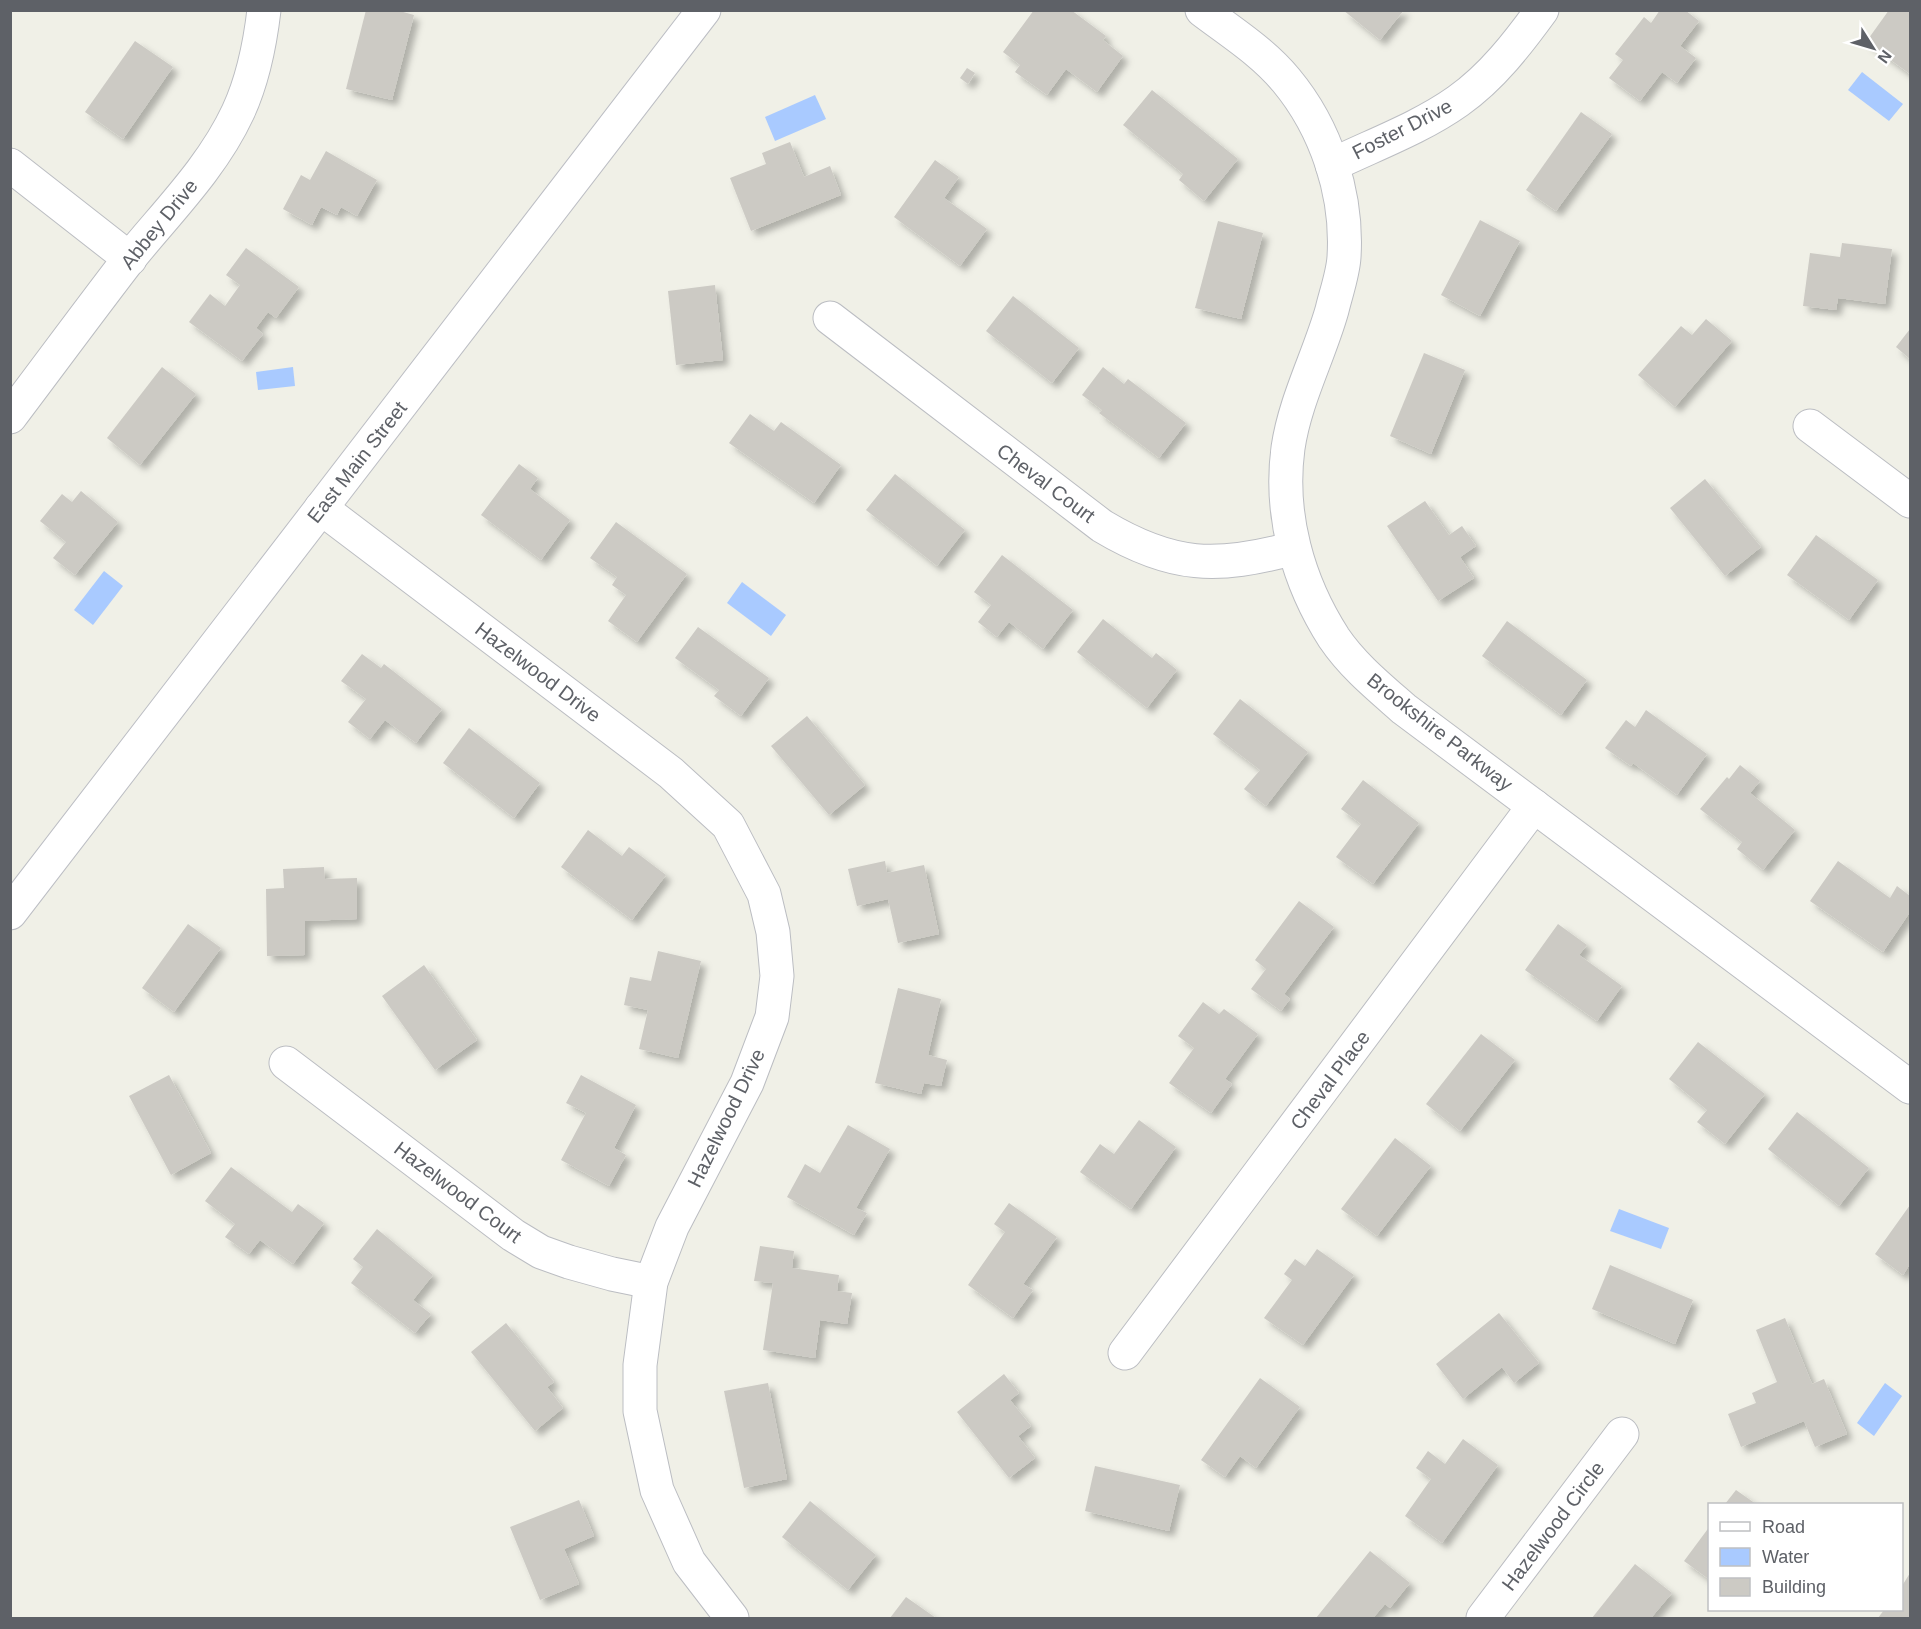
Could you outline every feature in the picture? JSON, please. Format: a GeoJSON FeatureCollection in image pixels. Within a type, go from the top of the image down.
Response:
{"type":"FeatureCollection","features":[{"type":"Feature","properties":{"kind":"street","name":"Abbey Drive"},"geometry":{"type":"LineString","coordinates":[[10,417],[130,259],[215,154],[238,113],[246,93],[262,28],[264,10]]}},
{"type":"Feature","properties":{"kind":"street","name":"East Main Street"},"geometry":{"type":"LineString","coordinates":[[10,913],[704,10]]}},
{"type":"Feature","properties":{"kind":"street","name":"Brookshire Parkway"},"geometry":{"type":"LineString","coordinates":[[1202,10],[1255,50],[1285,79],[1310,114],[1327,147],[1344,211],[1344,258],[1331,312],[1300,401],[1288,447],[1286,486],[1290,534],[1304,583],[1335,639],[1367,677],[1404,709],[1911,1088]]}},
{"type":"Feature","properties":{"kind":"street","name":"Foster Drive"},"geometry":{"type":"LineString","coordinates":[[1332,165],[1435,116],[1460,100],[1497,67],[1542,10]]}},
{"type":"Feature","properties":{"kind":"street"},"geometry":{"type":"LineString","coordinates":[[10,165],[130,259]]}},
{"type":"Feature","properties":{"kind":"street","name":"Cheval Court"},"geometry":{"type":"LineString","coordinates":[[830,318],[1102,526],[1132,544],[1162,555],[1200,562],[1240,561],[1294,548]]}},
{"type":"Feature","properties":{"kind":"street"},"geometry":{"type":"LineString","coordinates":[[1810,426],[1911,501]]}},
{"type":"Feature","properties":{"kind":"street","name":"Hazelwood Drive"},"geometry":{"type":"LineString","coordinates":[[321,508],[671,773],[728,825],[764,894],[773,932],[777,976],[772,1017],[747,1083],[672,1227],[651,1282],[640,1365],[640,1411],[657,1490],[689,1562],[732,1618]]}},
{"type":"Feature","properties":{"kind":"street","name":"Cheval Place"},"geometry":{"type":"LineString","coordinates":[[1125,1353],[1534,806]]}},
{"type":"Feature","properties":{"kind":"street","name":"Hazelwood Court"},"geometry":{"type":"LineString","coordinates":[[286,1063],[513,1235],[541,1252],[612,1274],[651,1282]]}},
{"type":"Feature","properties":{"kind":"street","name":"Hazelwood Circle"},"geometry":{"type":"LineString","coordinates":[[1483,1618],[1622,1434]]}},
{"type":"Feature","properties":{"kind":"water"},"geometry":{"type":"Polygon","coordinates":[[[1862,72],[1903,104],[1889,121],[1848,90],[1862,72]]]}},
{"type":"Feature","properties":{"kind":"water"},"geometry":{"type":"Polygon","coordinates":[[[815,95],[826,119],[775,141],[765,117],[815,95]]]}},
{"type":"Feature","properties":{"kind":"water"},"geometry":{"type":"Polygon","coordinates":[[[293,367],[295,386],[258,390],[256,372],[293,367]]]}},
{"type":"Feature","properties":{"kind":"water"},"geometry":{"type":"Polygon","coordinates":[[[104,571],[123,586],[93,625],[74,610],[104,571]]]}},
{"type":"Feature","properties":{"kind":"water"},"geometry":{"type":"Polygon","coordinates":[[[742,582],[786,615],[771,636],[727,603],[742,582]]]}},
{"type":"Feature","properties":{"kind":"water"},"geometry":{"type":"Polygon","coordinates":[[[1619,1209],[1669,1228],[1661,1249],[1610,1231],[1619,1209]]]}},
{"type":"Feature","properties":{"kind":"water"},"geometry":{"type":"Polygon","coordinates":[[[1885,1383],[1902,1396],[1874,1436],[1857,1423],[1885,1383]]]}},
{"type":"Feature","properties":{"kind":"building"},"geometry":{"type":"Polygon","coordinates":[[[366,10],[396,10],[414,15],[392,100],[346,89],[366,10]]]}},
{"type":"Feature","properties":{"kind":"building"},"geometry":{"type":"Polygon","coordinates":[[[1034,10],[1071,10],[1106,36],[1103,40],[1123,56],[1097,92],[1066,69],[1047,95],[1015,72],[1020,65],[1003,52],[1034,10]]]}},
{"type":"Feature","properties":{"kind":"building"},"geometry":{"type":"Polygon","coordinates":[[[1343,10],[1404,10],[1380,40],[1343,10]]]}},
{"type":"Feature","properties":{"kind":"building"},"geometry":{"type":"Polygon","coordinates":[[[1660,10],[1685,10],[1699,21],[1680,46],[1696,58],[1677,83],[1662,72],[1640,101],[1609,78],[1623,60],[1615,54],[1644,17],[1651,23],[1660,10]]]}},
{"type":"Feature","properties":{"kind":"building"},"geometry":{"type":"Polygon","coordinates":[[[1889,10],[1910,10],[1910,74],[1866,42],[1889,10]]]}},
{"type":"Feature","properties":{"kind":"building"},"geometry":{"type":"Polygon","coordinates":[[[135,41],[173,67],[123,139],[85,112],[135,41]]]}},
{"type":"Feature","properties":{"kind":"building"},"geometry":{"type":"Polygon","coordinates":[[[967,68],[975,73],[968,84],[960,78],[967,68]]]}},
{"type":"Feature","properties":{"kind":"building"},"geometry":{"type":"Polygon","coordinates":[[[1152,90],[1238,159],[1204,201],[1179,180],[1183,174],[1123,125],[1152,90]]]}},
{"type":"Feature","properties":{"kind":"building"},"geometry":{"type":"Polygon","coordinates":[[[1581,112],[1612,134],[1556,211],[1526,190],[1581,112]]]}},
{"type":"Feature","properties":{"kind":"building"},"geometry":{"type":"Polygon","coordinates":[[[790,142],[804,177],[830,166],[841,195],[751,231],[730,178],[766,164],[762,153],[790,142]]]}},
{"type":"Feature","properties":{"kind":"building"},"geometry":{"type":"Polygon","coordinates":[[[326,151],[377,180],[357,216],[341,207],[337,215],[321,207],[312,225],[283,209],[301,175],[310,180],[326,151]]]}},
{"type":"Feature","properties":{"kind":"building"},"geometry":{"type":"Polygon","coordinates":[[[935,160],[959,177],[944,198],[987,229],[960,266],[894,217],[935,160]]]}},
{"type":"Feature","properties":{"kind":"building"},"geometry":{"type":"Polygon","coordinates":[[[1480,220],[1520,241],[1480,316],[1441,295],[1480,220]]]}},
{"type":"Feature","properties":{"kind":"building"},"geometry":{"type":"Polygon","coordinates":[[[1218,221],[1263,233],[1241,319],[1195,308],[1218,221]]]}},
{"type":"Feature","properties":{"kind":"building"},"geometry":{"type":"Polygon","coordinates":[[[1842,243],[1892,249],[1885,304],[1838,298],[1836,310],[1803,306],[1810,253],[1840,257],[1842,243]]]}},
{"type":"Feature","properties":{"kind":"building"},"geometry":{"type":"Polygon","coordinates":[[[246,248],[299,287],[276,318],[268,312],[256,328],[263,334],[242,361],[189,322],[210,294],[225,306],[240,285],[226,275],[246,248]]]}},
{"type":"Feature","properties":{"kind":"building"},"geometry":{"type":"Polygon","coordinates":[[[715,285],[723,360],[676,365],[668,291],[715,285]]]}},
{"type":"Feature","properties":{"kind":"building"},"geometry":{"type":"Polygon","coordinates":[[[1013,296],[1079,348],[1052,383],[986,331],[1013,296]]]}},
{"type":"Feature","properties":{"kind":"building"},"geometry":{"type":"Polygon","coordinates":[[[1706,319],[1732,341],[1675,407],[1638,375],[1681,326],[1692,335],[1706,319]]]}},
{"type":"Feature","properties":{"kind":"building"},"geometry":{"type":"Polygon","coordinates":[[[1910,329],[1910,359],[1896,347],[1910,329]]]}},
{"type":"Feature","properties":{"kind":"building"},"geometry":{"type":"Polygon","coordinates":[[[1424,353],[1465,370],[1431,454],[1390,436],[1424,353]]]}},
{"type":"Feature","properties":{"kind":"building"},"geometry":{"type":"Polygon","coordinates":[[[162,367],[196,394],[140,465],[107,438],[162,367]]]}},
{"type":"Feature","properties":{"kind":"building"},"geometry":{"type":"Polygon","coordinates":[[[1103,367],[1124,384],[1128,379],[1186,423],[1159,458],[1099,413],[1102,410],[1082,395],[1103,367]]]}},
{"type":"Feature","properties":{"kind":"building"},"geometry":{"type":"Polygon","coordinates":[[[750,414],[774,431],[781,422],[841,465],[814,503],[729,443],[750,414]]]}},
{"type":"Feature","properties":{"kind":"building"},"geometry":{"type":"Polygon","coordinates":[[[519,464],[538,478],[530,489],[570,520],[541,560],[481,515],[519,464]]]}},
{"type":"Feature","properties":{"kind":"building"},"geometry":{"type":"Polygon","coordinates":[[[895,474],[965,530],[937,566],[866,510],[895,474]]]}},
{"type":"Feature","properties":{"kind":"building"},"geometry":{"type":"Polygon","coordinates":[[[1705,479],[1761,547],[1725,576],[1670,508],[1705,479]]]}},
{"type":"Feature","properties":{"kind":"building"},"geometry":{"type":"Polygon","coordinates":[[[81,491],[118,522],[75,575],[53,558],[66,542],[40,521],[62,494],[72,502],[81,491]]]}},
{"type":"Feature","properties":{"kind":"building"},"geometry":{"type":"Polygon","coordinates":[[[1425,501],[1449,535],[1462,526],[1476,546],[1460,557],[1474,578],[1438,601],[1387,526],[1425,501]]]}},
{"type":"Feature","properties":{"kind":"building"},"geometry":{"type":"Polygon","coordinates":[[[616,522],[687,574],[637,642],[608,621],[626,595],[612,585],[617,577],[590,558],[616,522]]]}},
{"type":"Feature","properties":{"kind":"building"},"geometry":{"type":"Polygon","coordinates":[[[1816,535],[1878,580],[1849,620],[1787,575],[1816,535]]]}},
{"type":"Feature","properties":{"kind":"building"},"geometry":{"type":"Polygon","coordinates":[[[1002,555],[1073,610],[1043,649],[1009,622],[997,637],[978,622],[991,605],[974,592],[1002,555]]]}},
{"type":"Feature","properties":{"kind":"building"},"geometry":{"type":"Polygon","coordinates":[[[1103,619],[1152,658],[1156,653],[1177,670],[1147,708],[1077,652],[1103,619]]]}},
{"type":"Feature","properties":{"kind":"building"},"geometry":{"type":"Polygon","coordinates":[[[1507,621],[1587,680],[1561,715],[1482,656],[1507,621]]]}},
{"type":"Feature","properties":{"kind":"building"},"geometry":{"type":"Polygon","coordinates":[[[698,627],[769,678],[741,716],[714,696],[719,690],[675,658],[698,627]]]}},
{"type":"Feature","properties":{"kind":"building"},"geometry":{"type":"Polygon","coordinates":[[[362,654],[381,668],[384,664],[442,709],[416,743],[385,720],[370,739],[348,722],[366,699],[341,681],[362,654]]]}},
{"type":"Feature","properties":{"kind":"building"},"geometry":{"type":"Polygon","coordinates":[[[1240,699],[1308,752],[1266,806],[1244,789],[1260,770],[1213,734],[1240,699]]]}},
{"type":"Feature","properties":{"kind":"building"},"geometry":{"type":"Polygon","coordinates":[[[1646,710],[1707,754],[1677,795],[1633,763],[1631,766],[1605,748],[1626,720],[1635,727],[1646,710]]]}},
{"type":"Feature","properties":{"kind":"building"},"geometry":{"type":"Polygon","coordinates":[[[807,716],[865,785],[829,815],[771,746],[807,716]]]}},
{"type":"Feature","properties":{"kind":"building"},"geometry":{"type":"Polygon","coordinates":[[[469,728],[540,783],[514,818],[443,763],[469,728]]]}},
{"type":"Feature","properties":{"kind":"building"},"geometry":{"type":"Polygon","coordinates":[[[1740,765],[1760,781],[1750,793],[1795,830],[1763,870],[1737,849],[1742,842],[1700,809],[1740,765]]]}},
{"type":"Feature","properties":{"kind":"building"},"geometry":{"type":"Polygon","coordinates":[[[1363,780],[1419,823],[1373,884],[1336,857],[1361,824],[1341,809],[1363,780]]]}},
{"type":"Feature","properties":{"kind":"building"},"geometry":{"type":"Polygon","coordinates":[[[588,830],[622,856],[629,847],[666,875],[632,920],[561,867],[588,830]]]}},
{"type":"Feature","properties":{"kind":"building"},"geometry":{"type":"Polygon","coordinates":[[[885,861],[887,873],[924,865],[939,934],[898,943],[888,899],[857,906],[848,869],[885,861]]]}},
{"type":"Feature","properties":{"kind":"building"},"geometry":{"type":"Polygon","coordinates":[[[1838,861],[1890,898],[1897,886],[1910,896],[1910,912],[1883,952],[1810,901],[1838,861]]]}},
{"type":"Feature","properties":{"kind":"building"},"geometry":{"type":"Polygon","coordinates":[[[324,867],[325,879],[357,878],[357,919],[305,921],[305,955],[267,956],[266,889],[284,888],[283,869],[324,867]]]}},
{"type":"Feature","properties":{"kind":"building"},"geometry":{"type":"Polygon","coordinates":[[[1299,901],[1334,927],[1284,994],[1290,999],[1281,1011],[1251,989],[1266,969],[1255,960],[1299,901]]]}},
{"type":"Feature","properties":{"kind":"building"},"geometry":{"type":"Polygon","coordinates":[[[188,924],[221,948],[174,1012],[142,988],[188,924]]]}},
{"type":"Feature","properties":{"kind":"building"},"geometry":{"type":"Polygon","coordinates":[[[1558,924],[1587,945],[1579,955],[1622,986],[1597,1021],[1525,970],[1558,924]]]}},
{"type":"Feature","properties":{"kind":"building"},"geometry":{"type":"Polygon","coordinates":[[[658,951],[701,961],[678,1058],[639,1049],[648,1010],[624,1005],[630,977],[651,981],[658,951]]]}},
{"type":"Feature","properties":{"kind":"building"},"geometry":{"type":"Polygon","coordinates":[[[424,965],[477,1040],[435,1070],[382,996],[424,965]]]}},
{"type":"Feature","properties":{"kind":"building"},"geometry":{"type":"Polygon","coordinates":[[[898,988],[941,999],[928,1055],[947,1060],[941,1086],[924,1083],[921,1094],[875,1083],[898,988]]]}},
{"type":"Feature","properties":{"kind":"building"},"geometry":{"type":"Polygon","coordinates":[[[1203,1002],[1219,1014],[1224,1009],[1258,1034],[1225,1079],[1232,1084],[1211,1113],[1169,1083],[1194,1048],[1178,1036],[1203,1002]]]}},
{"type":"Feature","properties":{"kind":"building"},"geometry":{"type":"Polygon","coordinates":[[[1481,1034],[1515,1060],[1460,1131],[1426,1104],[1481,1034]]]}},
{"type":"Feature","properties":{"kind":"building"},"geometry":{"type":"Polygon","coordinates":[[[1698,1042],[1765,1094],[1725,1144],[1697,1122],[1707,1110],[1669,1079],[1698,1042]]]}},
{"type":"Feature","properties":{"kind":"building"},"geometry":{"type":"Polygon","coordinates":[[[169,1075],[211,1153],[171,1175],[129,1096],[169,1075]]]}},
{"type":"Feature","properties":{"kind":"building"},"geometry":{"type":"Polygon","coordinates":[[[581,1075],[636,1105],[614,1148],[626,1155],[609,1186],[561,1160],[586,1113],[566,1103],[581,1075]]]}},
{"type":"Feature","properties":{"kind":"building"},"geometry":{"type":"Polygon","coordinates":[[[1797,1112],[1869,1168],[1839,1206],[1768,1149],[1797,1112]]]}},
{"type":"Feature","properties":{"kind":"building"},"geometry":{"type":"Polygon","coordinates":[[[1139,1120],[1176,1147],[1131,1209],[1080,1172],[1100,1144],[1114,1154],[1139,1120]]]}},
{"type":"Feature","properties":{"kind":"building"},"geometry":{"type":"Polygon","coordinates":[[[848,1125],[890,1149],[856,1208],[867,1213],[854,1235],[787,1197],[805,1164],[820,1173],[848,1125]]]}},
{"type":"Feature","properties":{"kind":"building"},"geometry":{"type":"Polygon","coordinates":[[[1395,1138],[1431,1166],[1377,1236],[1341,1209],[1395,1138]]]}},
{"type":"Feature","properties":{"kind":"building"},"geometry":{"type":"Polygon","coordinates":[[[231,1167],[292,1212],[298,1204],[324,1223],[293,1264],[260,1240],[249,1254],[225,1237],[235,1224],[205,1201],[231,1167]]]}},
{"type":"Feature","properties":{"kind":"building"},"geometry":{"type":"Polygon","coordinates":[[[1009,1203],[1057,1237],[1023,1284],[1033,1290],[1013,1318],[968,1285],[1005,1232],[994,1224],[1009,1203]]]}},
{"type":"Feature","properties":{"kind":"building"},"geometry":{"type":"Polygon","coordinates":[[[1910,1205],[1910,1264],[1903,1275],[1875,1254],[1910,1205]]]}},
{"type":"Feature","properties":{"kind":"building"},"geometry":{"type":"Polygon","coordinates":[[[377,1229],[433,1275],[413,1300],[431,1314],[415,1333],[351,1283],[363,1267],[353,1259],[377,1229]]]}},
{"type":"Feature","properties":{"kind":"building"},"geometry":{"type":"Polygon","coordinates":[[[760,1246],[794,1251],[792,1268],[839,1275],[837,1291],[852,1293],[847,1324],[820,1320],[815,1358],[763,1350],[773,1283],[754,1281],[760,1246]]]}},
{"type":"Feature","properties":{"kind":"building"},"geometry":{"type":"Polygon","coordinates":[[[1317,1249],[1354,1275],[1303,1345],[1264,1318],[1292,1280],[1284,1274],[1295,1259],[1305,1266],[1317,1249]]]}},
{"type":"Feature","properties":{"kind":"building"},"geometry":{"type":"Polygon","coordinates":[[[1610,1265],[1693,1300],[1675,1344],[1592,1309],[1610,1265]]]}},
{"type":"Feature","properties":{"kind":"building"},"geometry":{"type":"Polygon","coordinates":[[[1499,1313],[1539,1363],[1514,1383],[1502,1367],[1463,1399],[1436,1364],[1499,1313]]]}},
{"type":"Feature","properties":{"kind":"building"},"geometry":{"type":"Polygon","coordinates":[[[1785,1318],[1812,1384],[1824,1379],[1847,1434],[1815,1447],[1804,1421],[1741,1447],[1728,1414],[1756,1403],[1752,1393],[1777,1382],[1756,1330],[1785,1318]]]}},
{"type":"Feature","properties":{"kind":"building"},"geometry":{"type":"Polygon","coordinates":[[[506,1323],[554,1382],[547,1387],[563,1408],[535,1431],[471,1352],[506,1323]]]}},
{"type":"Feature","properties":{"kind":"building"},"geometry":{"type":"Polygon","coordinates":[[[1004,1374],[1019,1393],[1010,1400],[1031,1426],[1018,1436],[1035,1458],[1009,1478],[957,1412],[1004,1374]]]}},
{"type":"Feature","properties":{"kind":"building"},"geometry":{"type":"Polygon","coordinates":[[[1260,1378],[1300,1407],[1256,1468],[1240,1456],[1225,1477],[1201,1460],[1260,1378]]]}},
{"type":"Feature","properties":{"kind":"building"},"geometry":{"type":"Polygon","coordinates":[[[768,1383],[787,1479],[744,1488],[724,1391],[768,1383]]]}},
{"type":"Feature","properties":{"kind":"building"},"geometry":{"type":"Polygon","coordinates":[[[1463,1439],[1498,1465],[1442,1543],[1405,1516],[1431,1479],[1416,1468],[1428,1451],[1445,1464],[1463,1439]]]}},
{"type":"Feature","properties":{"kind":"building"},"geometry":{"type":"Polygon","coordinates":[[[1095,1466],[1180,1485],[1169,1531],[1085,1511],[1095,1466]]]}},
{"type":"Feature","properties":{"kind":"building"},"geometry":{"type":"Polygon","coordinates":[[[1736,1490],[1755,1503],[1726,1503],[1736,1490]]]}},
{"type":"Feature","properties":{"kind":"building"},"geometry":{"type":"Polygon","coordinates":[[[579,1500],[594,1536],[564,1549],[579,1584],[540,1600],[510,1527],[579,1500]]]}},
{"type":"Feature","properties":{"kind":"building"},"geometry":{"type":"Polygon","coordinates":[[[810,1501],[876,1555],[848,1590],[782,1537],[810,1501]]]}},
{"type":"Feature","properties":{"kind":"building"},"geometry":{"type":"Polygon","coordinates":[[[1708,1529],[1708,1579],[1684,1561],[1708,1529]]]}},
{"type":"Feature","properties":{"kind":"building"},"geometry":{"type":"Polygon","coordinates":[[[1370,1551],[1410,1583],[1390,1608],[1385,1604],[1373,1618],[1316,1618],[1370,1551]]]}},
{"type":"Feature","properties":{"kind":"building"},"geometry":{"type":"Polygon","coordinates":[[[1635,1564],[1672,1593],[1651,1618],[1592,1618],[1635,1564]]]}},
{"type":"Feature","properties":{"kind":"building"},"geometry":{"type":"Polygon","coordinates":[[[1910,1573],[1910,1618],[1878,1618],[1883,1611],[1903,1611],[1903,1584],[1910,1573]]]}},
{"type":"Feature","properties":{"kind":"building"},"geometry":{"type":"Polygon","coordinates":[[[906,1597],[936,1618],[890,1618],[906,1597]]]}}]}
